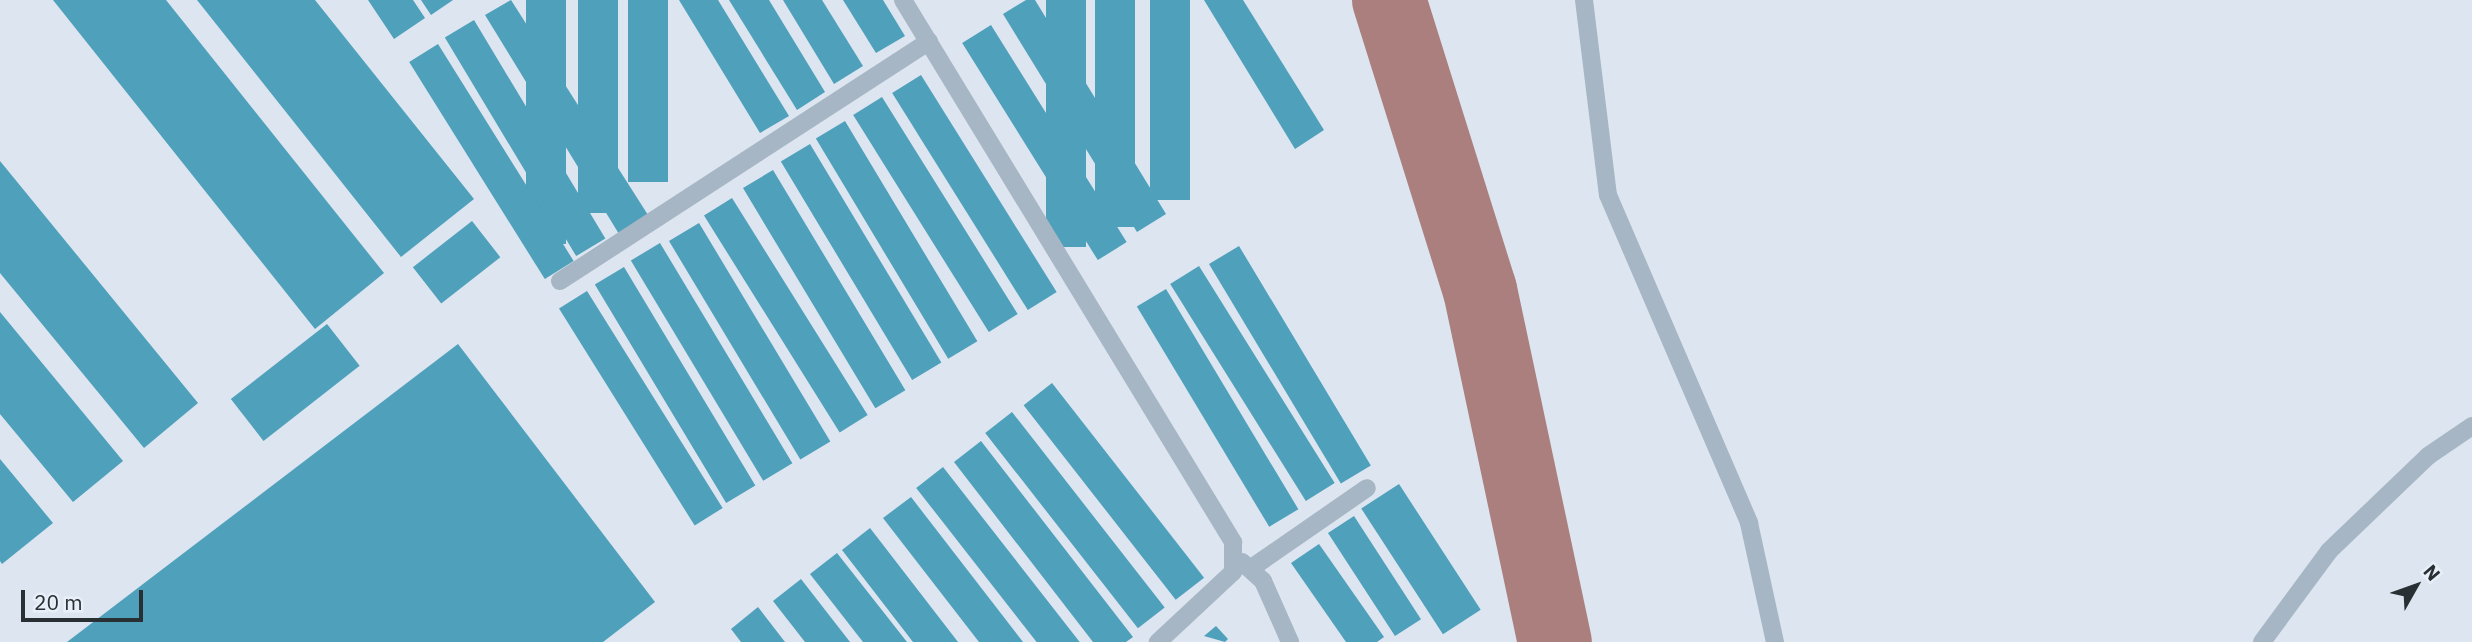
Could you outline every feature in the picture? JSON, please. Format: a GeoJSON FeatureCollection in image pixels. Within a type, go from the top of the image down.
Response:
{"type":"FeatureCollection","features":[{"type":"Feature","properties":{"kind":"street"},"geometry":{"type":"LineString","coordinates":[[904,0],[1053,237],[1234,542],[1243,563],[1280,611],[1290,642]]}},
{"type":"Feature","properties":{"kind":"street"},"geometry":{"type":"LineString","coordinates":[[1584,0],[1608,195],[1749,523],[1775,642]]}},
{"type":"Feature","properties":{"kind":"street"},"geometry":{"type":"LineString","coordinates":[[560,281],[929,41]]}},
{"type":"Feature","properties":{"kind":"street"},"geometry":{"type":"LineString","coordinates":[[2262,642],[2329,551],[2428,456],[2472,426]]}},
{"type":"Feature","properties":{"kind":"street"},"geometry":{"type":"LineString","coordinates":[[1158,642],[1243,563],[1367,488]]}},
{"type":"Feature","properties":{"kind":"building"},"geometry":{"type":"Polygon","coordinates":[[[53,0],[166,0],[384,273],[315,329],[53,0]]]}},
{"type":"Feature","properties":{"kind":"building"},"geometry":{"type":"Polygon","coordinates":[[[197,0],[315,0],[474,199],[401,257],[197,0]]]}},
{"type":"Feature","properties":{"kind":"building"},"geometry":{"type":"Polygon","coordinates":[[[368,0],[413,0],[425,18],[394,39],[368,0]]]}},
{"type":"Feature","properties":{"kind":"building"},"geometry":{"type":"Polygon","coordinates":[[[421,0],[453,0],[431,15],[421,0]]]}},
{"type":"Feature","properties":{"kind":"building"},"geometry":{"type":"Polygon","coordinates":[[[511,0],[648,215],[619,234],[485,15],[511,0]]]}},
{"type":"Feature","properties":{"kind":"building"},"geometry":{"type":"Polygon","coordinates":[[[526,0],[566,0],[566,244],[526,244],[526,0]]]}},
{"type":"Feature","properties":{"kind":"building"},"geometry":{"type":"Polygon","coordinates":[[[578,0],[618,0],[618,213],[578,213],[578,0]]]}},
{"type":"Feature","properties":{"kind":"building"},"geometry":{"type":"Polygon","coordinates":[[[628,0],[668,0],[668,182],[628,182],[628,0]]]}},
{"type":"Feature","properties":{"kind":"building"},"geometry":{"type":"Polygon","coordinates":[[[679,0],[718,0],[789,116],[760,133],[679,0]]]}},
{"type":"Feature","properties":{"kind":"building"},"geometry":{"type":"Polygon","coordinates":[[[729,0],[769,0],[825,92],[797,110],[729,0]]]}},
{"type":"Feature","properties":{"kind":"building"},"geometry":{"type":"Polygon","coordinates":[[[783,0],[822,0],[863,66],[834,84],[783,0]]]}},
{"type":"Feature","properties":{"kind":"building"},"geometry":{"type":"Polygon","coordinates":[[[843,0],[883,0],[905,36],[876,53],[843,0]]]}},
{"type":"Feature","properties":{"kind":"building"},"geometry":{"type":"Polygon","coordinates":[[[1026,0],[1035,0],[1166,214],[1137,232],[1003,14],[1026,0]]]}},
{"type":"Feature","properties":{"kind":"building"},"geometry":{"type":"Polygon","coordinates":[[[1046,0],[1086,0],[1086,247],[1046,247],[1046,0]]]}},
{"type":"Feature","properties":{"kind":"building"},"geometry":{"type":"Polygon","coordinates":[[[1095,0],[1135,0],[1135,227],[1095,227],[1095,0]]]}},
{"type":"Feature","properties":{"kind":"building"},"geometry":{"type":"Polygon","coordinates":[[[1150,0],[1190,0],[1190,200],[1150,200],[1150,0]]]}},
{"type":"Feature","properties":{"kind":"building"},"geometry":{"type":"Polygon","coordinates":[[[1204,0],[1243,0],[1324,130],[1295,149],[1204,0]]]}},
{"type":"Feature","properties":{"kind":"building"},"geometry":{"type":"Polygon","coordinates":[[[474,20],[605,239],[576,256],[445,38],[474,20]]]}},
{"type":"Feature","properties":{"kind":"building"},"geometry":{"type":"Polygon","coordinates":[[[991,25],[1127,242],[1098,260],[962,43],[991,25]]]}},
{"type":"Feature","properties":{"kind":"building"},"geometry":{"type":"Polygon","coordinates":[[[438,44],[574,261],[545,279],[409,62],[438,44]]]}},
{"type":"Feature","properties":{"kind":"building"},"geometry":{"type":"Polygon","coordinates":[[[921,75],[1057,292],[1028,310],[892,93],[921,75]]]}},
{"type":"Feature","properties":{"kind":"building"},"geometry":{"type":"Polygon","coordinates":[[[882,97],[1018,314],[989,332],[853,115],[882,97]]]}},
{"type":"Feature","properties":{"kind":"building"},"geometry":{"type":"Polygon","coordinates":[[[845,121],[977,341],[948,359],[816,139],[845,121]]]}},
{"type":"Feature","properties":{"kind":"building"},"geometry":{"type":"Polygon","coordinates":[[[810,144],[941,363],[912,380],[781,162],[810,144]]]}},
{"type":"Feature","properties":{"kind":"building"},"geometry":{"type":"Polygon","coordinates":[[[0,161],[198,403],[144,448],[0,273],[0,161]]]}},
{"type":"Feature","properties":{"kind":"building"},"geometry":{"type":"Polygon","coordinates":[[[773,170],[905,390],[875,408],[743,188],[773,170]]]}},
{"type":"Feature","properties":{"kind":"building"},"geometry":{"type":"Polygon","coordinates":[[[732,198],[868,415],[840,433],[704,215],[732,198]]]}},
{"type":"Feature","properties":{"kind":"building"},"geometry":{"type":"Polygon","coordinates":[[[472,221],[500,257],[441,303],[413,267],[472,221]]]}},
{"type":"Feature","properties":{"kind":"building"},"geometry":{"type":"Polygon","coordinates":[[[699,223],[830,442],[800,460],[669,241],[699,223]]]}},
{"type":"Feature","properties":{"kind":"building"},"geometry":{"type":"Polygon","coordinates":[[[660,243],[792,463],[763,481],[631,261],[660,243]]]}},
{"type":"Feature","properties":{"kind":"building"},"geometry":{"type":"Polygon","coordinates":[[[1239,246],[1371,465],[1341,483],[1209,264],[1239,246]]]}},
{"type":"Feature","properties":{"kind":"building"},"geometry":{"type":"Polygon","coordinates":[[[1199,266],[1335,483],[1306,501],[1170,284],[1199,266]]]}},
{"type":"Feature","properties":{"kind":"building"},"geometry":{"type":"Polygon","coordinates":[[[624,267],[755,486],[726,503],[595,285],[624,267]]]}},
{"type":"Feature","properties":{"kind":"building"},"geometry":{"type":"Polygon","coordinates":[[[1166,289],[1298,509],[1269,527],[1137,307],[1166,289]]]}},
{"type":"Feature","properties":{"kind":"building"},"geometry":{"type":"Polygon","coordinates":[[[587,291],[723,508],[695,526],[559,308],[587,291]]]}},
{"type":"Feature","properties":{"kind":"building"},"geometry":{"type":"Polygon","coordinates":[[[0,312],[123,461],[73,502],[0,414],[0,312]]]}},
{"type":"Feature","properties":{"kind":"building"},"geometry":{"type":"Polygon","coordinates":[[[327,324],[360,366],[263,441],[231,399],[327,324]]]}},
{"type":"Feature","properties":{"kind":"building"},"geometry":{"type":"Polygon","coordinates":[[[458,344],[655,602],[603,642],[67,642],[458,344]]]}},
{"type":"Feature","properties":{"kind":"building"},"geometry":{"type":"Polygon","coordinates":[[[1052,383],[1204,578],[1176,600],[1024,405],[1052,383]]]}},
{"type":"Feature","properties":{"kind":"building"},"geometry":{"type":"Polygon","coordinates":[[[1012,412],[1165,607],[1138,628],[985,433],[1012,412]]]}},
{"type":"Feature","properties":{"kind":"building"},"geometry":{"type":"Polygon","coordinates":[[[981,441],[1133,637],[1126,642],[1093,642],[954,462],[981,441]]]}},
{"type":"Feature","properties":{"kind":"building"},"geometry":{"type":"Polygon","coordinates":[[[0,459],[53,523],[2,564],[0,561],[0,459]]]}},
{"type":"Feature","properties":{"kind":"building"},"geometry":{"type":"Polygon","coordinates":[[[943,467],[1080,642],[1037,642],[916,488],[943,467]]]}},
{"type":"Feature","properties":{"kind":"building"},"geometry":{"type":"Polygon","coordinates":[[[1399,484],[1481,610],[1443,634],[1361,509],[1399,484]]]}},
{"type":"Feature","properties":{"kind":"building"},"geometry":{"type":"Polygon","coordinates":[[[911,497],[1023,642],[979,642],[883,518],[911,497]]]}},
{"type":"Feature","properties":{"kind":"building"},"geometry":{"type":"Polygon","coordinates":[[[1354,516],[1421,619],[1395,636],[1328,533],[1354,516]]]}},
{"type":"Feature","properties":{"kind":"building"},"geometry":{"type":"Polygon","coordinates":[[[870,528],[958,642],[913,642],[842,550],[870,528]]]}},
{"type":"Feature","properties":{"kind":"building"},"geometry":{"type":"Polygon","coordinates":[[[1319,544],[1384,637],[1377,642],[1346,642],[1291,563],[1319,544]]]}},
{"type":"Feature","properties":{"kind":"building"},"geometry":{"type":"Polygon","coordinates":[[[837,553],[907,642],[863,642],[810,574],[837,553]]]}},
{"type":"Feature","properties":{"kind":"building"},"geometry":{"type":"Polygon","coordinates":[[[801,579],[850,642],[805,642],[773,601],[801,579]]]}},
{"type":"Feature","properties":{"kind":"building"},"geometry":{"type":"Polygon","coordinates":[[[758,607],[785,642],[741,642],[731,629],[758,607]]]}},
{"type":"Feature","properties":{"kind":"building"},"geometry":{"type":"Polygon","coordinates":[[[1216,626],[1228,639],[1225,642],[1204,636],[1216,626]]]}},
{"type":"Feature","properties":{"kind":"waterway"},"geometry":{"type":"LineString","coordinates":[[1389,0],[1480,290],[1555,642]]}}]}
